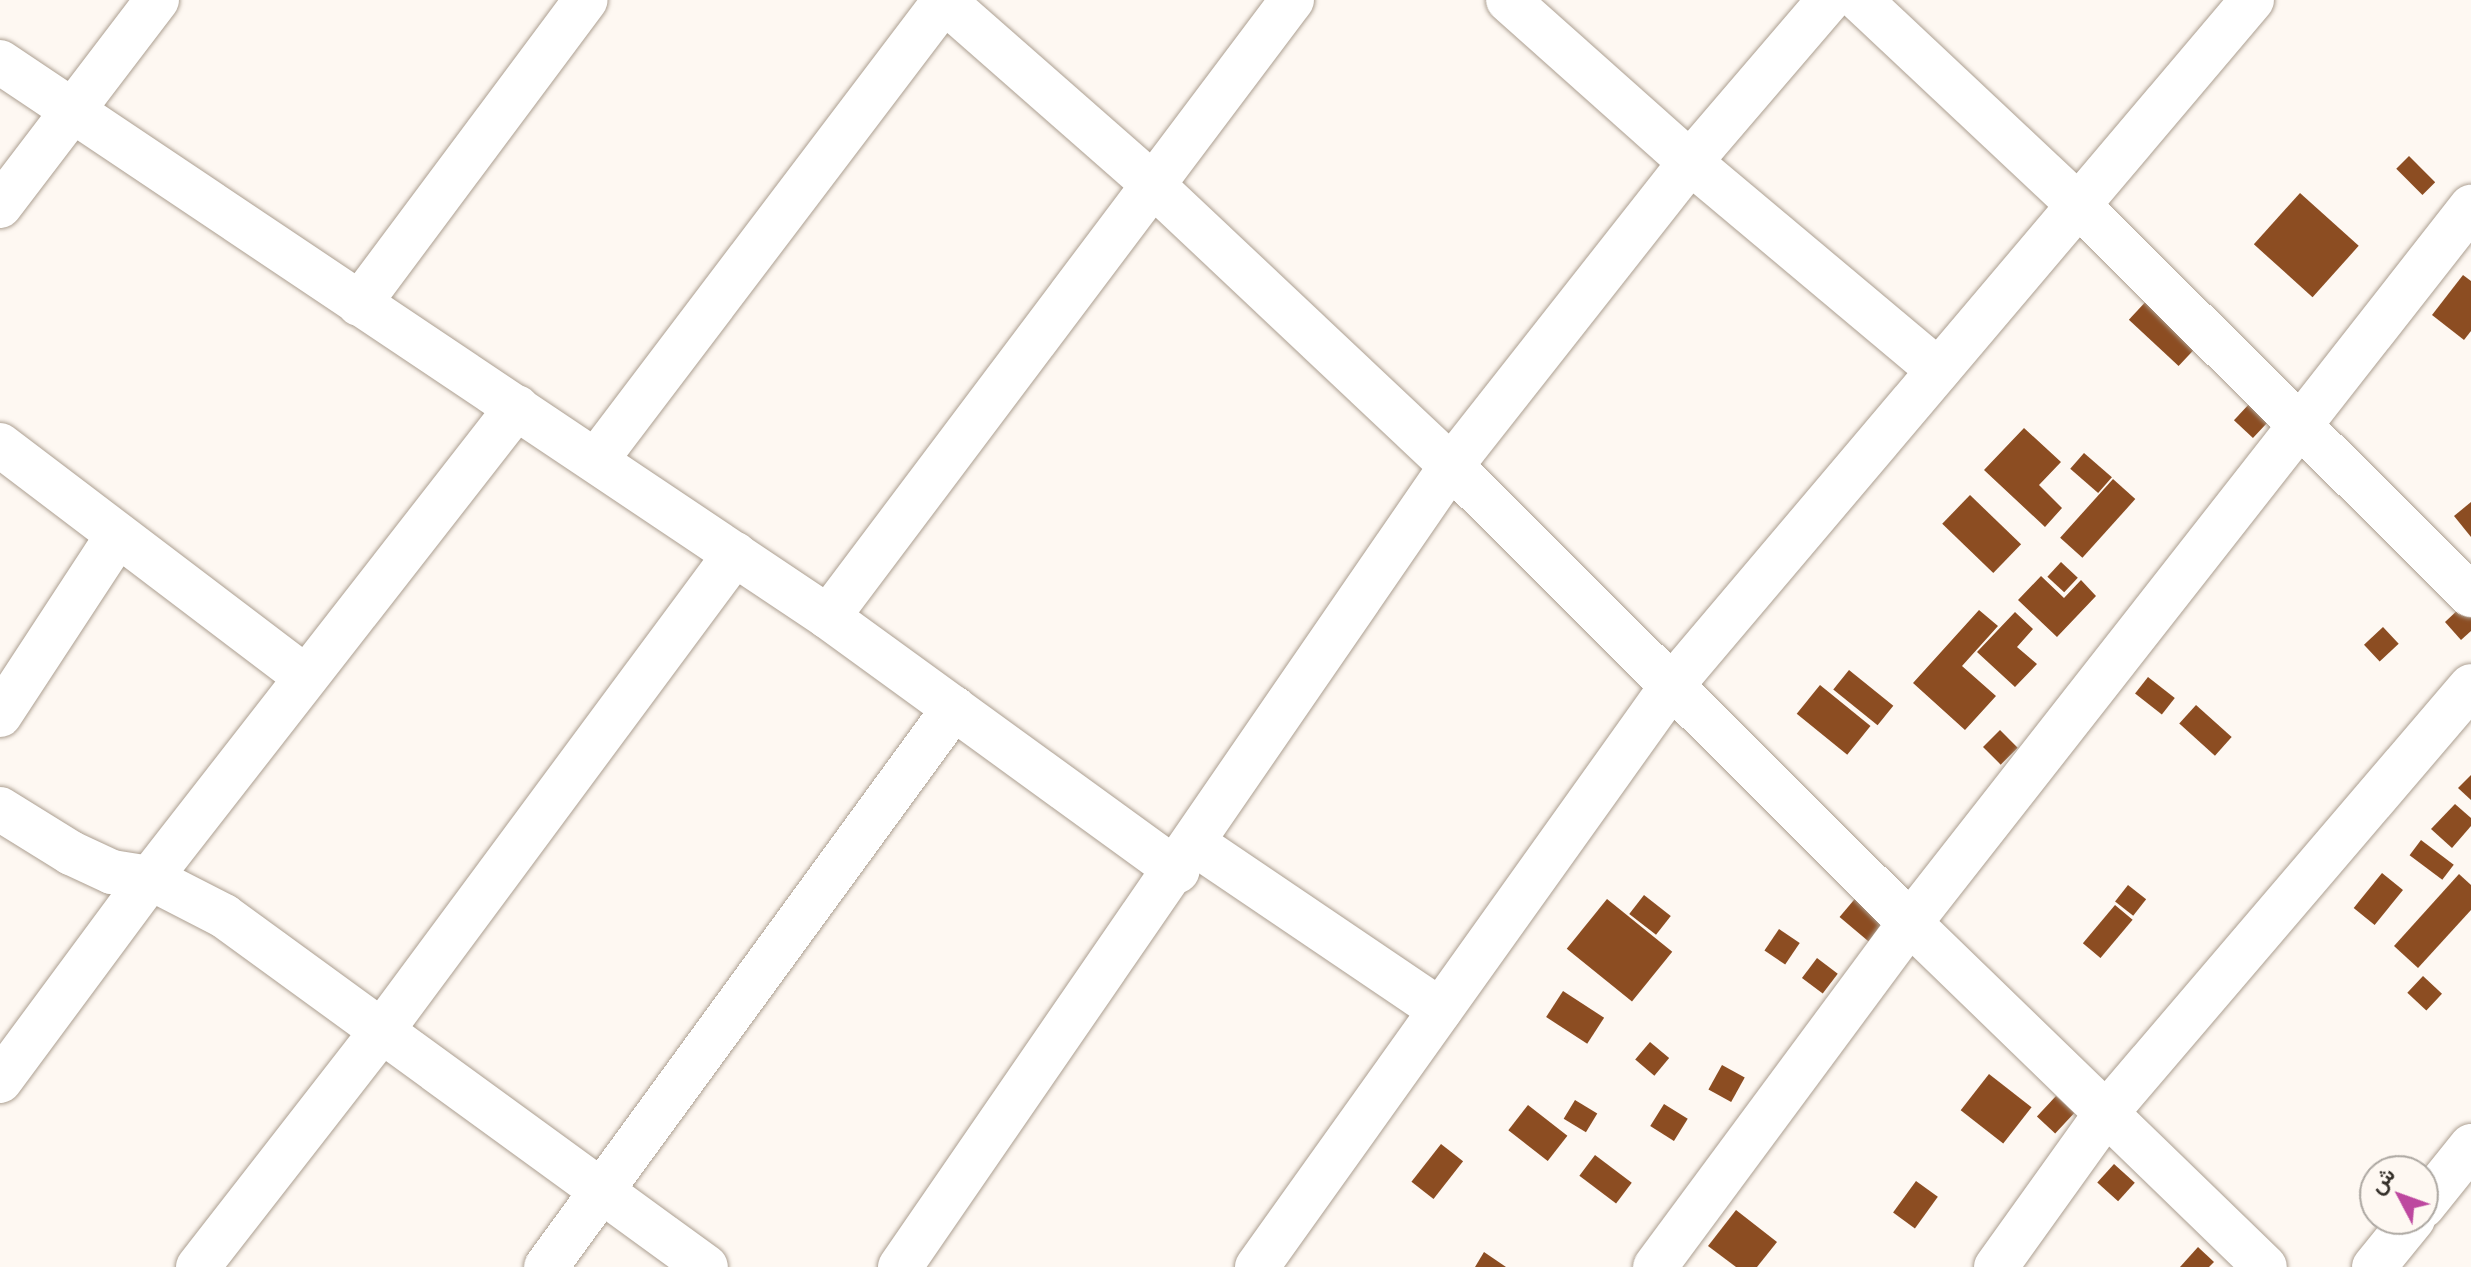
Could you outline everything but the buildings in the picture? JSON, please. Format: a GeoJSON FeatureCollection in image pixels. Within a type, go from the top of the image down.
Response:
{"type":"FeatureCollection","features":[{"type":"Feature","properties":{"kind":"street"},"geometry":{"type":"LineString","coordinates":[[0,206],[157,0]]}},
{"type":"Feature","properties":{"kind":"street"},"geometry":{"type":"LineString","coordinates":[[359,304],[586,0]]}},
{"type":"Feature","properties":{"kind":"street"},"geometry":{"type":"LineString","coordinates":[[828,617],[1151,183],[1292,0]]}},
{"type":"Feature","properties":{"kind":"street"},"geometry":{"type":"LineString","coordinates":[[1508,0],[1690,162],[1938,370]]}},
{"type":"Feature","properties":{"kind":"street"},"geometry":{"type":"LineString","coordinates":[[900,1267],[1186,857],[1451,466],[1690,162],[1829,0]]}},
{"type":"Feature","properties":{"kind":"street"},"geometry":{"type":"LineString","coordinates":[[1860,0],[2078,205],[2471,595]]}},
{"type":"Feature","properties":{"kind":"street"},"geometry":{"type":"LineString","coordinates":[[1257,1267],[1673,684],[2252,0]]}},
{"type":"Feature","properties":{"kind":"street"},"geometry":{"type":"LineString","coordinates":[[597,459],[944,1],[1151,183],[1451,466],[1910,923],[2265,1267]]}},
{"type":"Feature","properties":{"kind":"street"},"geometry":{"type":"LineString","coordinates":[[0,62],[359,304],[597,459],[828,617],[954,708],[1186,857],[1440,1010]]}},
{"type":"Feature","properties":{"kind":"street"},"geometry":{"type":"LineString","coordinates":[[1655,1267],[1910,923],[2302,428],[2471,207]]}},
{"type":"Feature","properties":{"kind":"street"},"geometry":{"type":"LineString","coordinates":[[0,1081],[150,878],[517,407]]}},
{"type":"Feature","properties":{"kind":"street"},"geometry":{"type":"LineString","coordinates":[[0,445],[306,677]]}},
{"type":"Feature","properties":{"kind":"street"},"geometry":{"type":"LineString","coordinates":[[0,715],[118,535]]}},
{"type":"Feature","properties":{"kind":"street"},"geometry":{"type":"LineString","coordinates":[[198,1267],[381,1032],[735,554]]}},
{"type":"Feature","properties":{"kind":"street"},"geometry":{"type":"LineString","coordinates":[[1996,1267],[2107,1112],[2471,686]]}},
{"type":"Feature","properties":{"kind":"street"},"geometry":{"type":"LineString","coordinates":[[546,1267],[599,1189],[954,708]]}},
{"type":"Feature","properties":{"kind":"street"},"geometry":{"type":"LineString","coordinates":[[0,809],[112,872],[150,878],[224,916],[706,1267]]}},
{"type":"Feature","properties":{"kind":"street"},"geometry":{"type":"LineString","coordinates":[[2439,1186],[2471,1146]]}},
{"type":"Feature","properties":{"kind":"street"},"geometry":{"type":"LineString","coordinates":[[2374,1267],[2400,1235]]}}]}
